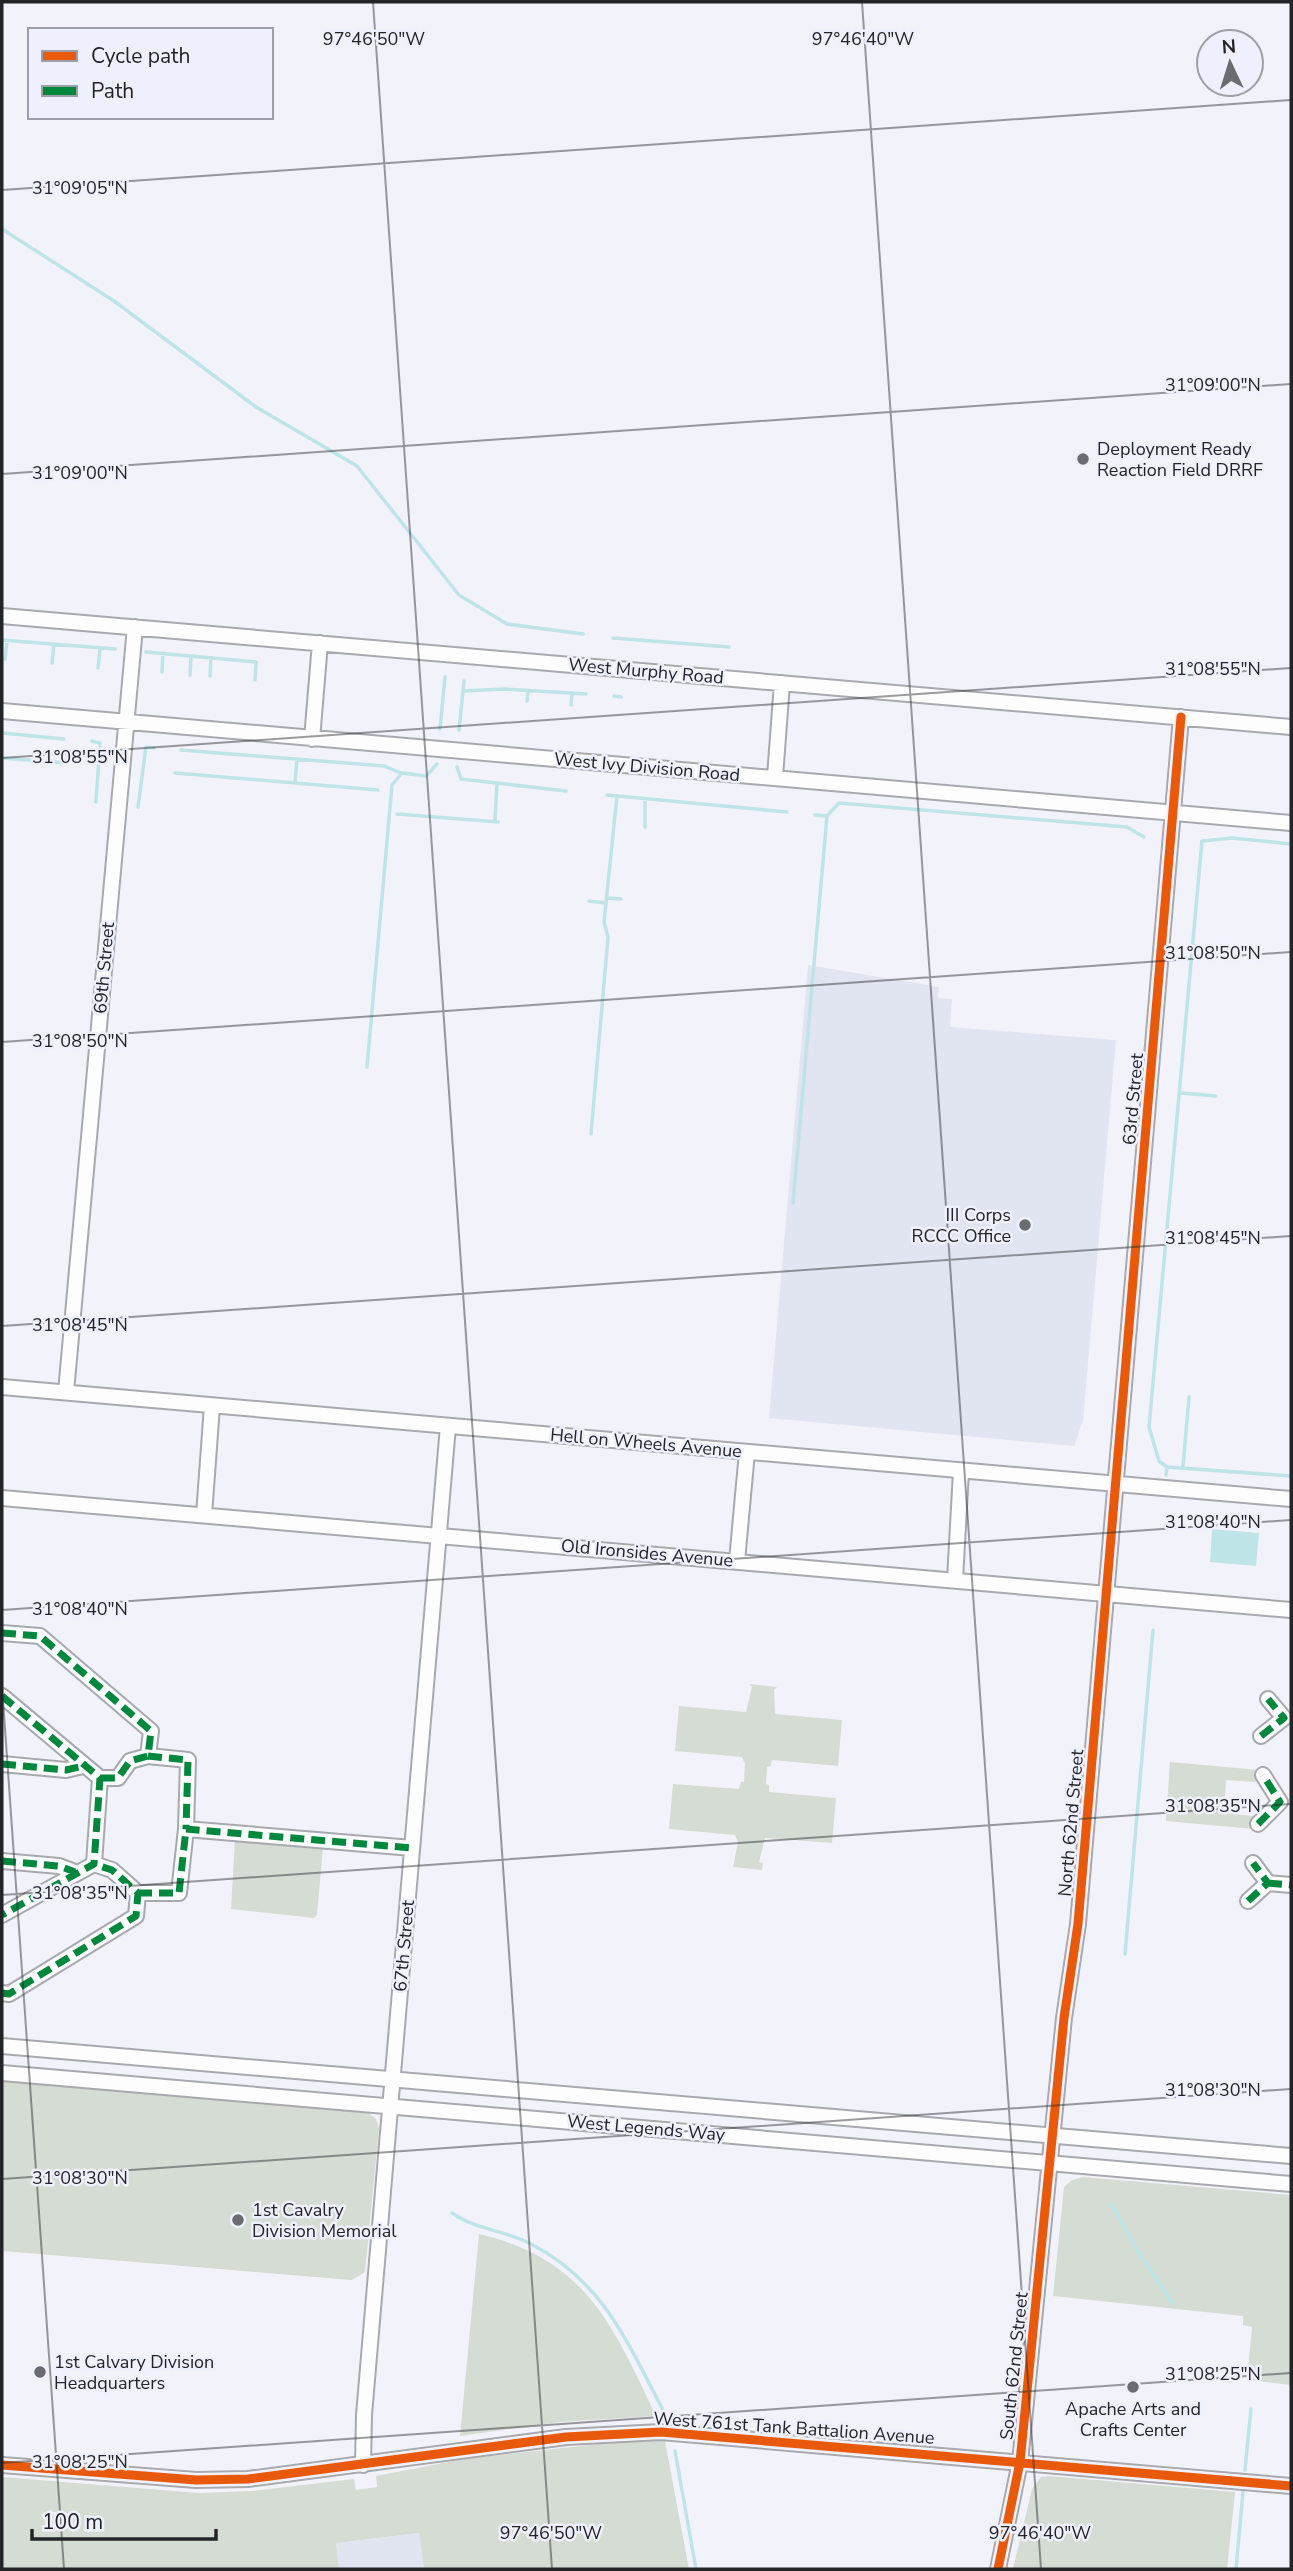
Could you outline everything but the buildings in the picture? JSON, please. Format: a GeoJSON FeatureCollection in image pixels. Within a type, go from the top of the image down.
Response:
{"type":"FeatureCollection","features":[{"type":"Feature","properties":{"kind":"street","name":"West Murphy Road"},"geometry":{"type":"LineString","coordinates":[[2,616],[1291,727]]}},
{"type":"Feature","properties":{"kind":"street","name":"69th Street"},"geometry":{"type":"LineString","coordinates":[[66,1392],[135,627]]}},
{"type":"Feature","properties":{"kind":"street"},"geometry":{"type":"LineString","coordinates":[[312,738],[320,643]]}},
{"type":"Feature","properties":{"kind":"street"},"geometry":{"type":"LineString","coordinates":[[775,777],[782,683]]}},
{"type":"Feature","properties":{"kind":"street","name":"West Ivy Division Road"},"geometry":{"type":"LineString","coordinates":[[2,711],[1291,823]]}},
{"type":"Feature","properties":{"kind":"street","name":"63rd Street"},"geometry":{"type":"LineString","coordinates":[[1114,1484],[1181,717]]}},
{"type":"Feature","properties":{"kind":"street","name":"Hell on Wheels Avenue"},"geometry":{"type":"LineString","coordinates":[[2,1387],[1291,1499]]}},
{"type":"Feature","properties":{"kind":"street"},"geometry":{"type":"LineString","coordinates":[[204,1515],[212,1406]]}},
{"type":"Feature","properties":{"kind":"street","name":"67th Street"},"geometry":{"type":"LineString","coordinates":[[363,2465],[361,2450],[447,1426]]}},
{"type":"Feature","properties":{"kind":"street"},"geometry":{"type":"LineString","coordinates":[[737,1561],[747,1452]]}},
{"type":"Feature","properties":{"kind":"street"},"geometry":{"type":"LineString","coordinates":[[955,1580],[961,1471]]}},
{"type":"Feature","properties":{"kind":"street","name":"North 62nd Street"},"geometry":{"type":"LineString","coordinates":[[1050,2163],[1063,2018],[1078,1924],[1114,1484]]}},
{"type":"Feature","properties":{"kind":"street","name":"Old Ironsides Avenue"},"geometry":{"type":"LineString","coordinates":[[2,1498],[1291,1610]]}},
{"type":"Feature","properties":{"kind":"street"},"geometry":{"type":"LineString","coordinates":[[2,1633],[40,1636],[151,1731],[148,1756]]}},
{"type":"Feature","properties":{"kind":"street"},"geometry":{"type":"LineString","coordinates":[[2,1696],[100,1778],[118,1778],[130,1761],[148,1756],[188,1760],[186,1829],[179,1893],[138,1893],[112,1870],[94,1864],[75,1872],[2,1915]]}},
{"type":"Feature","properties":{"kind":"street"},"geometry":{"type":"LineString","coordinates":[[1261,1736],[1288,1718],[1268,1699]]}},
{"type":"Feature","properties":{"kind":"street"},"geometry":{"type":"LineString","coordinates":[[2,1764],[66,1770],[83,1766]]}},
{"type":"Feature","properties":{"kind":"street"},"geometry":{"type":"LineString","coordinates":[[1258,1824],[1286,1802],[1263,1775]]}},
{"type":"Feature","properties":{"kind":"street"},"geometry":{"type":"LineString","coordinates":[[94,1864],[100,1778]]}},
{"type":"Feature","properties":{"kind":"street"},"geometry":{"type":"LineString","coordinates":[[186,1829],[412,1848]]}},
{"type":"Feature","properties":{"kind":"street"},"geometry":{"type":"LineString","coordinates":[[2,1861],[60,1866],[75,1872]]}},
{"type":"Feature","properties":{"kind":"street"},"geometry":{"type":"LineString","coordinates":[[1253,1863],[1268,1883]]}},
{"type":"Feature","properties":{"kind":"street"},"geometry":{"type":"LineString","coordinates":[[1248,1901],[1268,1883],[1291,1885]]}},
{"type":"Feature","properties":{"kind":"street"},"geometry":{"type":"LineString","coordinates":[[2,1993],[9,1994],[136,1916],[138,1893]]}},
{"type":"Feature","properties":{"kind":"street","name":"West Legends Way"},"geometry":{"type":"LineString","coordinates":[[2,2046],[1291,2156]]}},
{"type":"Feature","properties":{"kind":"street","name":"West Legends Way"},"geometry":{"type":"LineString","coordinates":[[2,2073],[1291,2184]]}},
{"type":"Feature","properties":{"kind":"street","name":"South 62nd Street"},"geometry":{"type":"LineString","coordinates":[[998,2569],[1020,2462],[1050,2163]]}},
{"type":"Feature","properties":{"kind":"street","name":"West 761st Tank Battalion Avenue"},"geometry":{"type":"LineString","coordinates":[[2,2465],[196,2480],[270,2477],[566,2437],[649,2432],[1291,2486]]}},
{"type":"Feature","properties":{"kind":"shaded area"},"geometry":{"type":"Polygon","coordinates":[[[808,965],[939,987],[938,998],[952,999],[950,1027],[1116,1040],[1083,1421],[1074,1446],[769,1418],[808,965]]]}},
{"type":"Feature","properties":{"kind":"shaded area"},"geometry":{"type":"Polygon","coordinates":[[[749,1684],[777,1687],[774,1690],[775,1714],[842,1720],[838,1766],[772,1760],[771,1766],[767,1767],[766,1784],[769,1785],[769,1792],[836,1798],[832,1843],[765,1838],[759,1862],[763,1863],[762,1870],[733,1867],[738,1842],[735,1835],[669,1829],[673,1784],[739,1789],[741,1782],[744,1782],[745,1764],[742,1757],[675,1751],[679,1706],[746,1712],[752,1687],[749,1684]]]}},
{"type":"Feature","properties":{"kind":"shaded area"},"geometry":{"type":"Polygon","coordinates":[[[1170,1762],[1259,1770],[1256,1782],[1226,1780],[1224,1813],[1254,1816],[1254,1829],[1166,1821],[1170,1762]]]}},
{"type":"Feature","properties":{"kind":"shaded area"},"geometry":{"type":"Polygon","coordinates":[[[235,1839],[323,1847],[317,1915],[314,1918],[231,1909],[235,1839]]]}},
{"type":"Feature","properties":{"kind":"shaded area"},"geometry":{"type":"Polygon","coordinates":[[[2,2080],[368,2113],[376,2119],[379,2128],[365,2272],[352,2280],[2,2251],[2,2080]]]}},
{"type":"Feature","properties":{"kind":"shaded area"},"geometry":{"type":"Polygon","coordinates":[[[1083,2177],[1291,2195],[1291,2385],[1247,2380],[1252,2327],[1243,2325],[1243,2316],[1053,2296],[1064,2187],[1072,2180],[1083,2177]]]}},
{"type":"Feature","properties":{"kind":"shaded area"},"geometry":{"type":"Polygon","coordinates":[[[479,2234],[516,2245],[546,2260],[570,2278],[591,2300],[609,2325],[656,2416],[560,2422],[460,2436],[479,2234]]]}},
{"type":"Feature","properties":{"kind":"shaded area"},"geometry":{"type":"Polygon","coordinates":[[[625,2441],[665,2441],[689,2569],[424,2569],[419,2533],[336,2543],[339,2569],[2,2569],[2,2477],[199,2493],[252,2491],[354,2479],[356,2490],[377,2487],[376,2476],[464,2459],[625,2441]]]}},
{"type":"Feature","properties":{"kind":"shaded area"},"geometry":{"type":"Polygon","coordinates":[[[1041,2477],[1235,2492],[1227,2569],[1013,2569],[1032,2489],[1041,2477]]]}},
{"type":"Feature","properties":{"kind":"shaded area"},"geometry":{"type":"Polygon","coordinates":[[[419,2533],[424,2569],[339,2569],[336,2543],[419,2533]]]}},
{"type":"Feature","properties":{"kind":"water"},"geometry":{"type":"Polygon","coordinates":[[[1212,1529],[1259,1533],[1256,1566],[1210,1562],[1212,1529]]]}},
{"type":"Feature","properties":{"kind":"waterway"},"geometry":{"type":"LineString","coordinates":[[2,229],[114,301],[256,407],[357,466],[459,595],[507,624],[583,634]]}},
{"type":"Feature","properties":{"kind":"waterway"},"geometry":{"type":"LineString","coordinates":[[613,638],[729,647]]}},
{"type":"Feature","properties":{"kind":"waterway"},"geometry":{"type":"LineString","coordinates":[[2,640],[115,649]]}},
{"type":"Feature","properties":{"kind":"waterway"},"geometry":{"type":"LineString","coordinates":[[5,659],[7,641]]}},
{"type":"Feature","properties":{"kind":"waterway"},"geometry":{"type":"LineString","coordinates":[[52,663],[54,645]]}},
{"type":"Feature","properties":{"kind":"waterway"},"geometry":{"type":"LineString","coordinates":[[98,668],[100,649]]}},
{"type":"Feature","properties":{"kind":"waterway"},"geometry":{"type":"LineString","coordinates":[[146,652],[256,662],[255,680]]}},
{"type":"Feature","properties":{"kind":"waterway"},"geometry":{"type":"LineString","coordinates":[[162,672],[163,653]]}},
{"type":"Feature","properties":{"kind":"waterway"},"geometry":{"type":"LineString","coordinates":[[190,675],[191,656]]}},
{"type":"Feature","properties":{"kind":"waterway"},"geometry":{"type":"LineString","coordinates":[[210,676],[211,658]]}},
{"type":"Feature","properties":{"kind":"waterway"},"geometry":{"type":"LineString","coordinates":[[440,729],[445,677]]}},
{"type":"Feature","properties":{"kind":"waterway"},"geometry":{"type":"LineString","coordinates":[[459,730],[464,681]]}},
{"type":"Feature","properties":{"kind":"waterway"},"geometry":{"type":"LineString","coordinates":[[463,691],[505,689],[586,694]]}},
{"type":"Feature","properties":{"kind":"waterway"},"geometry":{"type":"LineString","coordinates":[[527,701],[528,691]]}},
{"type":"Feature","properties":{"kind":"waterway"},"geometry":{"type":"LineString","coordinates":[[571,705],[572,694]]}},
{"type":"Feature","properties":{"kind":"waterway"},"geometry":{"type":"LineString","coordinates":[[614,696],[621,697]]}},
{"type":"Feature","properties":{"kind":"waterway"},"geometry":{"type":"LineString","coordinates":[[2,733],[64,739]]}},
{"type":"Feature","properties":{"kind":"waterway"},"geometry":{"type":"LineString","coordinates":[[92,741],[100,743],[96,802]]}},
{"type":"Feature","properties":{"kind":"waterway"},"geometry":{"type":"LineString","coordinates":[[138,807],[146,747],[154,748]]}},
{"type":"Feature","properties":{"kind":"waterway"},"geometry":{"type":"LineString","coordinates":[[181,750],[384,766],[401,773]]}},
{"type":"Feature","properties":{"kind":"waterway"},"geometry":{"type":"LineString","coordinates":[[2,758],[67,763]]}},
{"type":"Feature","properties":{"kind":"waterway"},"geometry":{"type":"LineString","coordinates":[[175,773],[295,783],[297,759]]}},
{"type":"Feature","properties":{"kind":"waterway"},"geometry":{"type":"LineString","coordinates":[[367,1067],[392,785],[402,773],[426,776],[437,764]]}},
{"type":"Feature","properties":{"kind":"waterway"},"geometry":{"type":"LineString","coordinates":[[457,767],[461,779],[566,791]]}},
{"type":"Feature","properties":{"kind":"waterway"},"geometry":{"type":"LineString","coordinates":[[295,783],[378,790]]}},
{"type":"Feature","properties":{"kind":"waterway"},"geometry":{"type":"LineString","coordinates":[[397,814],[498,822],[495,820],[497,783]]}},
{"type":"Feature","properties":{"kind":"waterway"},"geometry":{"type":"LineString","coordinates":[[607,795],[787,812]]}},
{"type":"Feature","properties":{"kind":"waterway"},"geometry":{"type":"LineString","coordinates":[[591,1134],[608,937],[604,922],[617,796]]}},
{"type":"Feature","properties":{"kind":"waterway"},"geometry":{"type":"LineString","coordinates":[[645,799],[645,827]]}},
{"type":"Feature","properties":{"kind":"waterway"},"geometry":{"type":"LineString","coordinates":[[827,816],[839,803],[1127,827],[1144,837]]}},
{"type":"Feature","properties":{"kind":"waterway"},"geometry":{"type":"LineString","coordinates":[[793,1203],[827,816],[815,815]]}},
{"type":"Feature","properties":{"kind":"waterway"},"geometry":{"type":"LineString","coordinates":[[1203,841],[1232,838],[1291,844]]}},
{"type":"Feature","properties":{"kind":"waterway"},"geometry":{"type":"LineString","coordinates":[[1167,1467],[1159,1461],[1149,1427],[1202,841]]}},
{"type":"Feature","properties":{"kind":"waterway"},"geometry":{"type":"LineString","coordinates":[[607,898],[621,899]]}},
{"type":"Feature","properties":{"kind":"waterway"},"geometry":{"type":"LineString","coordinates":[[589,901],[606,903]]}},
{"type":"Feature","properties":{"kind":"waterway"},"geometry":{"type":"LineString","coordinates":[[1181,1093],[1216,1096]]}},
{"type":"Feature","properties":{"kind":"waterway"},"geometry":{"type":"LineString","coordinates":[[1183,1467],[1189,1397]]}},
{"type":"Feature","properties":{"kind":"waterway"},"geometry":{"type":"LineString","coordinates":[[1166,1475],[1167,1467],[1291,1476]]}},
{"type":"Feature","properties":{"kind":"waterway"},"geometry":{"type":"LineString","coordinates":[[1125,1954],[1153,1630]]}},
{"type":"Feature","properties":{"kind":"waterway"},"geometry":{"type":"LineString","coordinates":[[1111,2203],[1138,2252],[1173,2304]]}},
{"type":"Feature","properties":{"kind":"waterway"},"geometry":{"type":"LineString","coordinates":[[452,2213],[471,2223],[531,2244],[577,2276],[610,2315],[663,2410]]}},
{"type":"Feature","properties":{"kind":"waterway"},"geometry":{"type":"LineString","coordinates":[[1245,2470],[1251,2409]]}},
{"type":"Feature","properties":{"kind":"waterway"},"geometry":{"type":"LineString","coordinates":[[675,2451],[696,2569]]}},
{"type":"Feature","properties":{"kind":"waterway"},"geometry":{"type":"LineString","coordinates":[[1236,2569],[1243,2492]]}},
{"type":"Feature","properties":{"kind":"marked path"},"geometry":{"type":"LineString","coordinates":[[2,1633],[40,1636],[151,1731],[148,1756],[130,1761],[118,1778],[100,1778]]}},
{"type":"Feature","properties":{"kind":"marked path"},"geometry":{"type":"LineString","coordinates":[[2,1696],[100,1778],[94,1864],[2,1915]]}},
{"type":"Feature","properties":{"kind":"marked path"},"geometry":{"type":"LineString","coordinates":[[1261,1736],[1284,1718],[1268,1699]]}},
{"type":"Feature","properties":{"kind":"marked path"},"geometry":{"type":"LineString","coordinates":[[148,1756],[188,1760],[186,1829]]}},
{"type":"Feature","properties":{"kind":"marked path"},"geometry":{"type":"LineString","coordinates":[[2,1764],[66,1770],[83,1766]]}},
{"type":"Feature","properties":{"kind":"marked path"},"geometry":{"type":"LineString","coordinates":[[1258,1824],[1280,1802],[1263,1775]]}},
{"type":"Feature","properties":{"kind":"marked path"},"geometry":{"type":"LineString","coordinates":[[138,1893],[179,1893],[186,1829],[412,1848]]}},
{"type":"Feature","properties":{"kind":"marked path"},"geometry":{"type":"LineString","coordinates":[[2,1861],[59,1866],[75,1872]]}},
{"type":"Feature","properties":{"kind":"marked path"},"geometry":{"type":"LineString","coordinates":[[1248,1901],[1268,1883],[1253,1863]]}},
{"type":"Feature","properties":{"kind":"marked path"},"geometry":{"type":"LineString","coordinates":[[2,1993],[9,1994],[136,1916],[138,1893],[112,1870],[94,1864]]}},
{"type":"Feature","properties":{"kind":"marked path"},"geometry":{"type":"LineString","coordinates":[[1268,1883],[1291,1885]]}},
{"type":"Feature","properties":{"kind":"cycle path"},"geometry":{"type":"LineString","coordinates":[[998,2569],[1020,2462],[1064,2018],[1078,1924],[1181,717]]}},
{"type":"Feature","properties":{"kind":"cycle path"},"geometry":{"type":"LineString","coordinates":[[2,2465],[196,2480],[248,2479],[566,2437],[661,2432],[1291,2486]]}},
{"type":"Feature","properties":{"kind":"place","name":"Deployment Ready Reaction Field DRRF"},"geometry":{"type":"Point","coordinates":[1083,459]}},
{"type":"Feature","properties":{"kind":"place","name":"III Corps RCCC Office"},"geometry":{"type":"Point","coordinates":[1025,1225]}},
{"type":"Feature","properties":{"kind":"place","name":"1st Cavalry Division Memorial"},"geometry":{"type":"Point","coordinates":[238,2220]}},
{"type":"Feature","properties":{"kind":"place","name":"1st Calvary Division Headquarters"},"geometry":{"type":"Point","coordinates":[40,2372]}},
{"type":"Feature","properties":{"kind":"place","name":"Apache Arts and Crafts Center"},"geometry":{"type":"Point","coordinates":[1133,2387]}}]}
